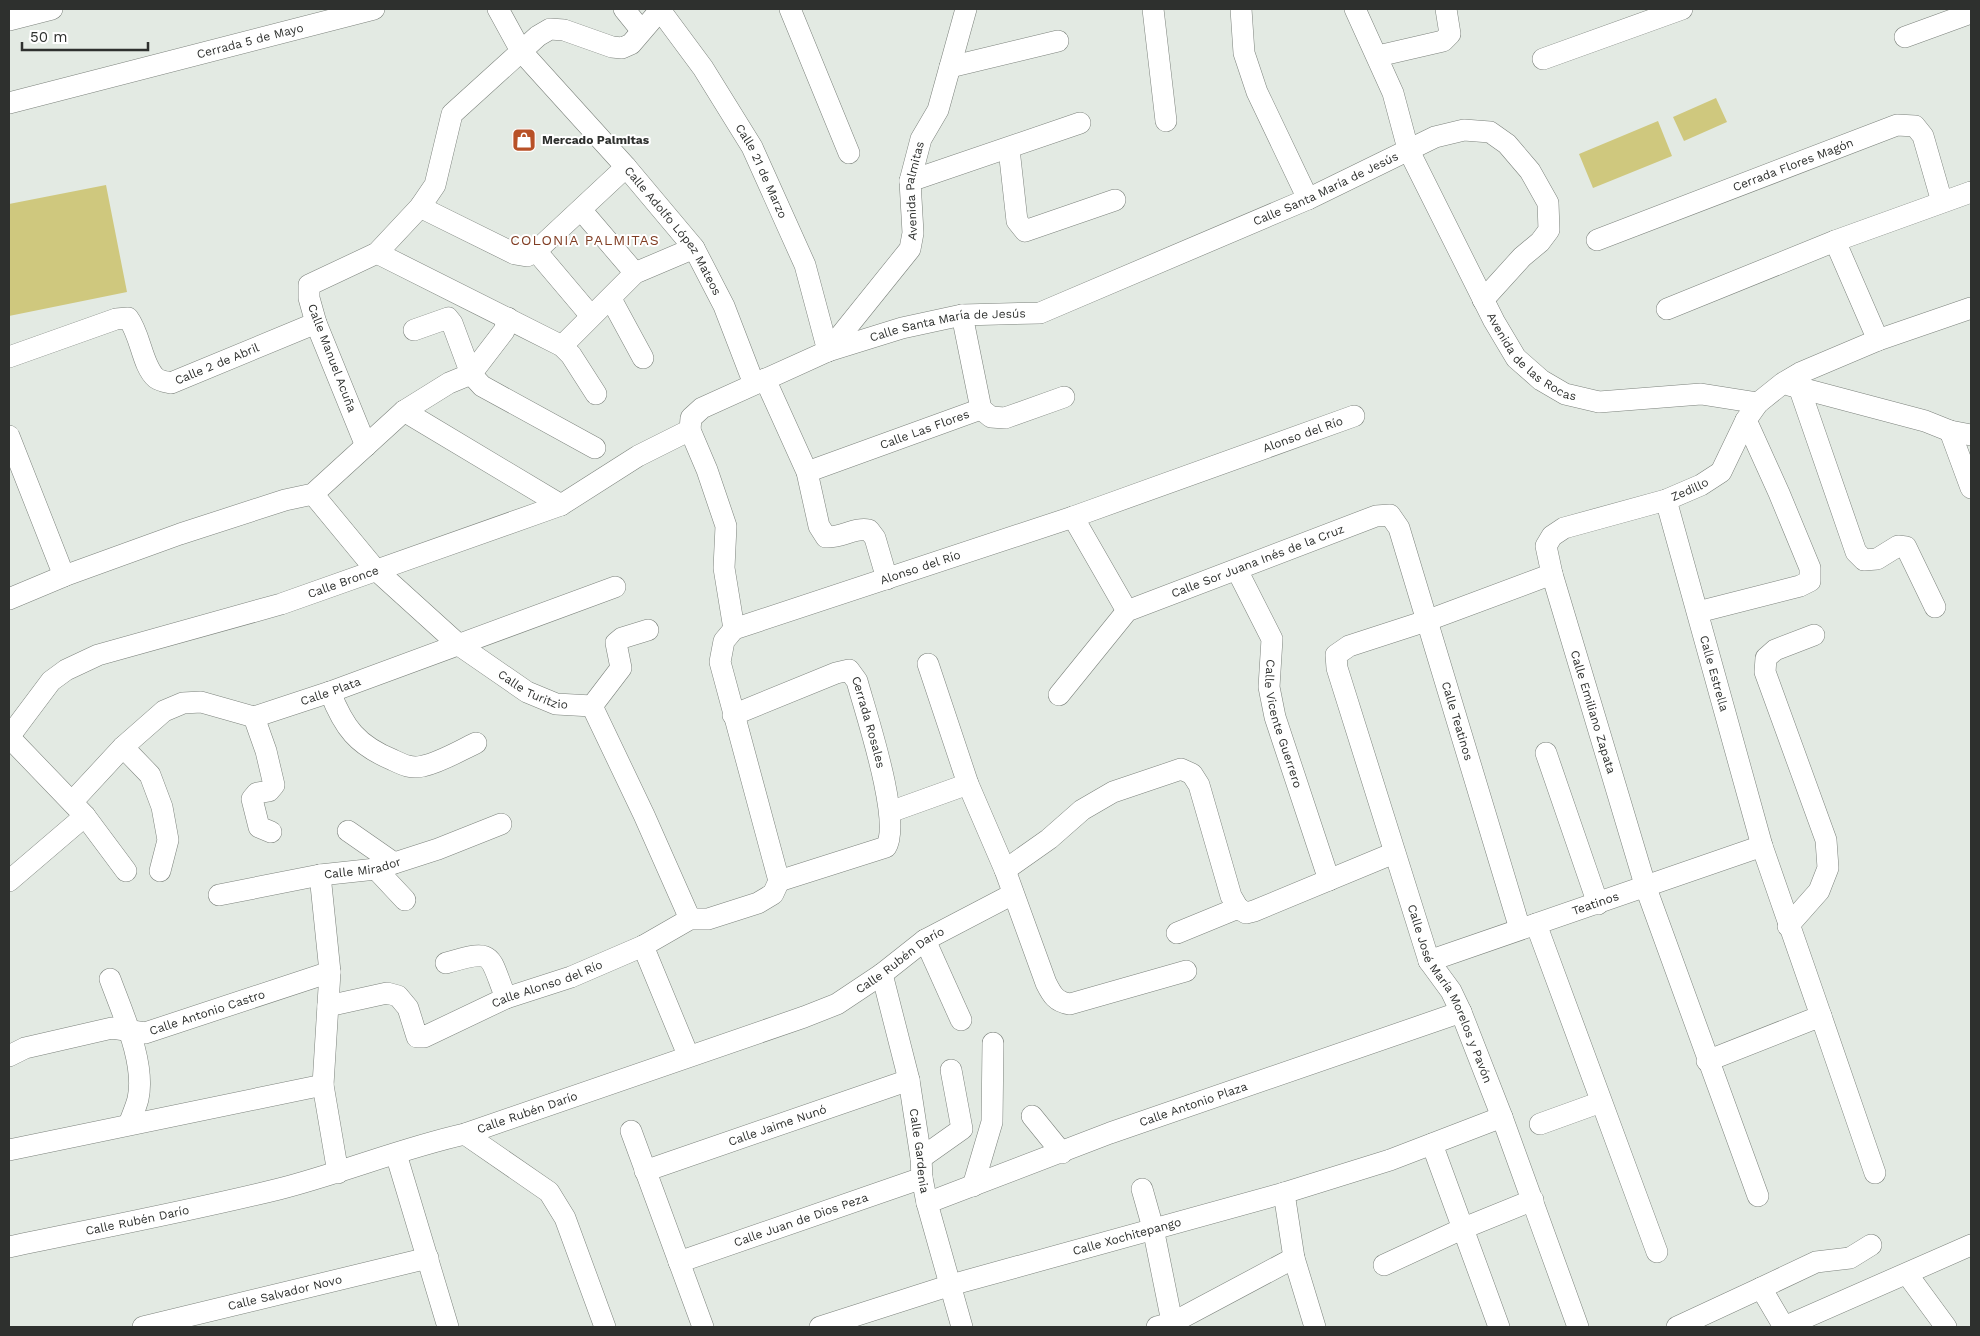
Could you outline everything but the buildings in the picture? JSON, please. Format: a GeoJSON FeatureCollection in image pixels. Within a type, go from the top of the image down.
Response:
{"type":"FeatureCollection","features":[{"type":"Feature","properties":{"kind":"street"},"geometry":{"type":"LineString","coordinates":[[9,20],[52,9]]}},
{"type":"Feature","properties":{"kind":"street","name":"Cerrada 5 de Mayo"},"geometry":{"type":"LineString","coordinates":[[9,103],[374,9]]}},
{"type":"Feature","properties":{"kind":"street","name":"Calle Adolfo López Mateos"},"geometry":{"type":"LineString","coordinates":[[498,9],[521,51],[626,167],[694,248],[807,472],[819,526],[826,536],[836,537],[862,528],[869,530],[875,538],[887,579]]}},
{"type":"Feature","properties":{"kind":"street"},"geometry":{"type":"LineString","coordinates":[[624,9],[641,30]]}},
{"type":"Feature","properties":{"kind":"street","name":"Calle Manuel Acuña"},"geometry":{"type":"LineString","coordinates":[[366,446],[316,323],[310,298],[310,285],[377,253],[420,207],[435,184],[452,114],[538,36],[550,28],[564,30],[612,47],[622,48],[631,44],[660,9]]}},
{"type":"Feature","properties":{"kind":"street","name":"Calle 21 de Marzo"},"geometry":{"type":"LineString","coordinates":[[660,9],[703,68],[752,147],[805,264],[828,351]]}},
{"type":"Feature","properties":{"kind":"street"},"geometry":{"type":"LineString","coordinates":[[790,9],[849,153]]}},
{"type":"Feature","properties":{"kind":"street","name":"Avenida Palmitas"},"geometry":{"type":"LineString","coordinates":[[828,351],[910,249],[913,233],[910,181],[921,139],[938,110],[966,9]]}},
{"type":"Feature","properties":{"kind":"street"},"geometry":{"type":"LineString","coordinates":[[1153,9],[1166,121]]}},
{"type":"Feature","properties":{"kind":"street"},"geometry":{"type":"LineString","coordinates":[[1241,9],[1244,53],[1257,92],[1308,199]]}},
{"type":"Feature","properties":{"kind":"street","name":"Avenida de las Rocas"},"geometry":{"type":"LineString","coordinates":[[1355,9],[1378,56],[1393,93],[1408,149],[1483,300],[1516,358],[1540,380],[1565,394],[1599,402],[1701,394],[1738,398],[1758,403]]}},
{"type":"Feature","properties":{"kind":"street"},"geometry":{"type":"LineString","coordinates":[[1378,56],[1443,41],[1450,34],[1446,9]]}},
{"type":"Feature","properties":{"kind":"street"},"geometry":{"type":"LineString","coordinates":[[1543,59],[1682,9]]}},
{"type":"Feature","properties":{"kind":"street"},"geometry":{"type":"LineString","coordinates":[[1905,37],[1971,14]]}},
{"type":"Feature","properties":{"kind":"street"},"geometry":{"type":"LineString","coordinates":[[950,67],[1058,41]]}},
{"type":"Feature","properties":{"kind":"street"},"geometry":{"type":"LineString","coordinates":[[910,181],[1080,124]]}},
{"type":"Feature","properties":{"kind":"street","name":"Cerrada Flores Magón"},"geometry":{"type":"LineString","coordinates":[[1597,240],[1897,126],[1915,126],[1923,136],[1942,202]]}},
{"type":"Feature","properties":{"kind":"street","name":"Calle Santa María de Jesús"},"geometry":{"type":"LineString","coordinates":[[690,430],[691,418],[702,408],[828,351],[902,328],[962,315],[1040,313],[1308,199],[1435,137],[1464,130],[1490,132],[1507,144],[1530,171],[1548,203],[1549,230],[1540,242],[1522,257],[1483,300]]}},
{"type":"Feature","properties":{"kind":"street"},"geometry":{"type":"LineString","coordinates":[[1009,149],[1017,221],[1025,231],[1115,200]]}},
{"type":"Feature","properties":{"kind":"street"},"geometry":{"type":"LineString","coordinates":[[420,207],[516,254],[531,254],[582,211],[626,167]]}},
{"type":"Feature","properties":{"kind":"street"},"geometry":{"type":"LineString","coordinates":[[1666,308],[1835,241],[1971,192]]}},
{"type":"Feature","properties":{"kind":"street"},"geometry":{"type":"LineString","coordinates":[[582,211],[635,273]]}},
{"type":"Feature","properties":{"kind":"street"},"geometry":{"type":"LineString","coordinates":[[1835,241],[1878,340]]}},
{"type":"Feature","properties":{"kind":"street"},"geometry":{"type":"LineString","coordinates":[[562,346],[635,273],[694,248]]}},
{"type":"Feature","properties":{"kind":"street"},"geometry":{"type":"LineString","coordinates":[[377,253],[562,346],[571,355],[596,394]]}},
{"type":"Feature","properties":{"kind":"street"},"geometry":{"type":"LineString","coordinates":[[531,254],[591,316]]}},
{"type":"Feature","properties":{"kind":"street"},"geometry":{"type":"LineString","coordinates":[[611,299],[643,358]]}},
{"type":"Feature","properties":{"kind":"street","name":"Zedillo"},"geometry":{"type":"LineString","coordinates":[[1552,536],[1564,528],[1666,500],[1701,485],[1721,472],[1746,420],[1758,403],[1791,385],[1800,373],[1878,340],[1971,308]]}},
{"type":"Feature","properties":{"kind":"street","name":"Calle Las Flores"},"geometry":{"type":"LineString","coordinates":[[807,472],[980,409],[962,315]]}},
{"type":"Feature","properties":{"kind":"street","name":"Calle 2 de Abril"},"geometry":{"type":"LineString","coordinates":[[9,357],[116,319],[128,318],[136,329],[150,370],[158,380],[171,383],[316,323]]}},
{"type":"Feature","properties":{"kind":"street"},"geometry":{"type":"LineString","coordinates":[[414,330],[440,319],[448,318],[452,323],[472,374],[482,386],[595,448]]}},
{"type":"Feature","properties":{"kind":"street"},"geometry":{"type":"LineString","coordinates":[[9,599],[64,576],[180,534],[285,500],[313,494],[404,411],[449,383],[472,374],[504,331],[508,318]]}},
{"type":"Feature","properties":{"kind":"street"},"geometry":{"type":"LineString","coordinates":[[1791,385],[1925,421],[1950,431],[1971,435]]}},
{"type":"Feature","properties":{"kind":"street"},"geometry":{"type":"LineString","coordinates":[[1791,385],[1856,552],[1864,560],[1877,559],[1898,546],[1906,547],[1935,607]]}},
{"type":"Feature","properties":{"kind":"street"},"geometry":{"type":"LineString","coordinates":[[980,409],[991,417],[1005,418],[1064,397]]}},
{"type":"Feature","properties":{"kind":"street"},"geometry":{"type":"LineString","coordinates":[[404,411],[561,505]]}},
{"type":"Feature","properties":{"kind":"street","name":"Alonso del Río"},"geometry":{"type":"LineString","coordinates":[[734,630],[1073,517],[1354,416]]}},
{"type":"Feature","properties":{"kind":"street"},"geometry":{"type":"LineString","coordinates":[[1698,612],[1800,586],[1810,581],[1810,568],[1746,420]]}},
{"type":"Feature","properties":{"kind":"street"},"geometry":{"type":"LineString","coordinates":[[690,430],[707,470],[726,526],[724,568],[734,630],[724,641],[720,662],[779,881],[886,847],[891,839],[890,812],[968,784]]}},
{"type":"Feature","properties":{"kind":"street","name":"Calle Bronce"},"geometry":{"type":"LineString","coordinates":[[12,746],[51,681],[66,670],[98,655],[281,604],[375,569],[561,505],[638,456],[690,430]]}},
{"type":"Feature","properties":{"kind":"street"},"geometry":{"type":"LineString","coordinates":[[1950,431],[1971,488]]}},
{"type":"Feature","properties":{"kind":"street"},"geometry":{"type":"LineString","coordinates":[[9,436],[64,576]]}},
{"type":"Feature","properties":{"kind":"street","name":"Calle Turitzio"},"geometry":{"type":"LineString","coordinates":[[313,494],[375,569],[459,644],[528,692],[556,704],[592,706]]}},
{"type":"Feature","properties":{"kind":"street","name":"Calle Estrella"},"geometry":{"type":"LineString","coordinates":[[1666,500],[1762,846],[1788,926],[1875,1173]]}},
{"type":"Feature","properties":{"kind":"street","name":"Calle Sor Juana Inés de la Cruz"},"geometry":{"type":"LineString","coordinates":[[1127,611],[1376,516],[1390,515]]}},
{"type":"Feature","properties":{"kind":"street","name":"Calle Teatinos"},"geometry":{"type":"LineString","coordinates":[[1390,515],[1399,528],[1426,621],[1528,927],[1601,1102],[1657,1252]]}},
{"type":"Feature","properties":{"kind":"street"},"geometry":{"type":"LineString","coordinates":[[1059,695],[1127,611],[1073,517]]}},
{"type":"Feature","properties":{"kind":"street","name":"Calle Emiliano Zapata"},"geometry":{"type":"LineString","coordinates":[[1552,536],[1546,546],[1552,574],[1646,888],[1707,1061],[1758,1196]]}},
{"type":"Feature","properties":{"kind":"street","name":"Calle Vicente Guerrero"},"geometry":{"type":"LineString","coordinates":[[1237,570],[1272,639],[1269,687],[1274,717],[1329,880]]}},
{"type":"Feature","properties":{"kind":"street"},"geometry":{"type":"LineString","coordinates":[[1426,621],[1552,574]]}},
{"type":"Feature","properties":{"kind":"street","name":"Calle Plata"},"geometry":{"type":"LineString","coordinates":[[254,717],[330,692],[615,587]]}},
{"type":"Feature","properties":{"kind":"street","name":"Calle José María Morelos y Pavón"},"geometry":{"type":"LineString","coordinates":[[1426,621],[1349,646],[1336,655],[1337,668],[1429,961],[1451,991],[1461,1012],[1533,1200],[1578,1327]]}},
{"type":"Feature","properties":{"kind":"street"},"geometry":{"type":"LineString","coordinates":[[648,630],[622,638],[616,644],[621,668],[592,706],[644,815],[690,919]]}},
{"type":"Feature","properties":{"kind":"street"},"geometry":{"type":"LineString","coordinates":[[1788,926],[1819,891],[1828,868],[1826,840],[1765,672],[1765,665],[1766,658],[1775,650],[1814,636]]}},
{"type":"Feature","properties":{"kind":"street"},"geometry":{"type":"LineString","coordinates":[[928,664],[968,784],[1005,870],[1046,983],[1059,1002],[1070,1004],[1083,1002],[1186,971]]}},
{"type":"Feature","properties":{"kind":"street","name":"Cerrada Rosales"},"geometry":{"type":"LineString","coordinates":[[733,715],[836,673],[849,670],[857,681],[890,812]]}},
{"type":"Feature","properties":{"kind":"street"},"geometry":{"type":"LineString","coordinates":[[330,692],[340,718],[354,738],[378,754],[408,767],[423,766],[476,743]]}},
{"type":"Feature","properties":{"kind":"street"},"geometry":{"type":"LineString","coordinates":[[9,881],[78,809],[123,747],[164,710],[182,703],[201,702],[254,717],[266,751],[274,785],[269,791],[257,792],[252,799],[259,827],[271,832]]}},
{"type":"Feature","properties":{"kind":"street"},"geometry":{"type":"LineString","coordinates":[[12,746],[78,809],[126,871]]}},
{"type":"Feature","properties":{"kind":"street"},"geometry":{"type":"LineString","coordinates":[[123,747],[150,775],[162,807],[168,840],[160,872]]}},
{"type":"Feature","properties":{"kind":"street"},"geometry":{"type":"LineString","coordinates":[[1546,753],[1598,904]]}},
{"type":"Feature","properties":{"kind":"street"},"geometry":{"type":"LineString","coordinates":[[1005,870],[1049,839],[1082,810],[1112,792],[1181,769],[1192,774],[1199,785],[1232,896],[1238,908],[1246,913],[1394,853]]}},
{"type":"Feature","properties":{"kind":"street","name":"Calle Mirador"},"geometry":{"type":"LineString","coordinates":[[219,895],[320,875],[385,866],[438,849],[502,824]]}},
{"type":"Feature","properties":{"kind":"street"},"geometry":{"type":"LineString","coordinates":[[348,831],[385,866],[404,900]]}},
{"type":"Feature","properties":{"kind":"street","name":"Teatinos"},"geometry":{"type":"LineString","coordinates":[[1429,961],[1646,888],[1762,846]]}},
{"type":"Feature","properties":{"kind":"street"},"geometry":{"type":"LineString","coordinates":[[320,875],[330,972],[323,1086],[338,1173]]}},
{"type":"Feature","properties":{"kind":"street","name":"Calle Alonso del Río"},"geometry":{"type":"LineString","coordinates":[[328,1006],[387,994],[398,996],[408,1008],[417,1037],[424,1037],[506,998],[571,977],[643,946],[690,919],[708,919],[758,903],[773,894],[779,881]]}},
{"type":"Feature","properties":{"kind":"street","name":"Calle Rubén Darío"},"geometry":{"type":"LineString","coordinates":[[9,1247],[279,1189],[338,1173],[438,1140],[465,1134],[837,1004],[882,974],[925,940],[1013,894]]}},
{"type":"Feature","properties":{"kind":"street"},"geometry":{"type":"LineString","coordinates":[[1177,933],[1238,908]]}},
{"type":"Feature","properties":{"kind":"street"},"geometry":{"type":"LineString","coordinates":[[925,940],[961,1020]]}},
{"type":"Feature","properties":{"kind":"street"},"geometry":{"type":"LineString","coordinates":[[643,946],[688,1055]]}},
{"type":"Feature","properties":{"kind":"street"},"geometry":{"type":"LineString","coordinates":[[446,963],[476,954],[484,955],[490,960],[506,998]]}},
{"type":"Feature","properties":{"kind":"street","name":"Calle Antonio Castro"},"geometry":{"type":"LineString","coordinates":[[17,1052],[112,1028],[145,1033],[330,972]]}},
{"type":"Feature","properties":{"kind":"street","name":"Calle Gardenia"},"geometry":{"type":"LineString","coordinates":[[882,974],[909,1080],[927,1203],[962,1327]]}},
{"type":"Feature","properties":{"kind":"street"},"geometry":{"type":"LineString","coordinates":[[110,979],[129,1030],[138,1074],[138,1097],[129,1124]]}},
{"type":"Feature","properties":{"kind":"street","name":"Calle Antonio Plaza"},"geometry":{"type":"LineString","coordinates":[[927,1203],[1062,1153],[1110,1133],[1461,1012]]}},
{"type":"Feature","properties":{"kind":"street"},"geometry":{"type":"LineString","coordinates":[[1707,1061],[1820,1016]]}},
{"type":"Feature","properties":{"kind":"street"},"geometry":{"type":"LineString","coordinates":[[973,1186],[992,1122],[993,1042]]}},
{"type":"Feature","properties":{"kind":"street","name":"Calle Juan de Dios Peza"},"geometry":{"type":"LineString","coordinates":[[679,1262],[921,1168],[962,1129],[951,1070]]}},
{"type":"Feature","properties":{"kind":"street","name":"Calle Jaime Nunó"},"geometry":{"type":"LineString","coordinates":[[646,1171],[909,1080]]}},
{"type":"Feature","properties":{"kind":"street"},"geometry":{"type":"LineString","coordinates":[[9,1150],[129,1124],[323,1086]]}},
{"type":"Feature","properties":{"kind":"street"},"geometry":{"type":"LineString","coordinates":[[1540,1124],[1601,1102]]}},
{"type":"Feature","properties":{"kind":"street"},"geometry":{"type":"LineString","coordinates":[[1032,1116],[1062,1153]]}},
{"type":"Feature","properties":{"kind":"street","name":"Calle Xochitepango"},"geometry":{"type":"LineString","coordinates":[[820,1327],[951,1285],[1284,1193],[1390,1160],[1502,1117]]}},
{"type":"Feature","properties":{"kind":"street"},"geometry":{"type":"LineString","coordinates":[[631,1131],[703,1327]]}},
{"type":"Feature","properties":{"kind":"street"},"geometry":{"type":"LineString","coordinates":[[465,1134],[549,1192],[565,1218],[601,1326]]}},
{"type":"Feature","properties":{"kind":"street"},"geometry":{"type":"LineString","coordinates":[[1432,1144],[1499,1327]]}},
{"type":"Feature","properties":{"kind":"street"},"geometry":{"type":"LineString","coordinates":[[396,1154],[448,1327]]}},
{"type":"Feature","properties":{"kind":"street"},"geometry":{"type":"LineString","coordinates":[[1142,1189],[1153,1228],[1167,1326],[1294,1258]]}},
{"type":"Feature","properties":{"kind":"street"},"geometry":{"type":"LineString","coordinates":[[1284,1193],[1294,1258],[1315,1327]]}},
{"type":"Feature","properties":{"kind":"street"},"geometry":{"type":"LineString","coordinates":[[1384,1265],[1464,1228],[1533,1200]]}},
{"type":"Feature","properties":{"kind":"street"},"geometry":{"type":"LineString","coordinates":[[1677,1327],[1816,1262],[1850,1258],[1871,1244]]}},
{"type":"Feature","properties":{"kind":"street"},"geometry":{"type":"LineString","coordinates":[[1761,1288],[1784,1327],[1971,1245]]}},
{"type":"Feature","properties":{"kind":"street","name":"Calle Salvador Novo"},"geometry":{"type":"LineString","coordinates":[[143,1327],[197,1321],[428,1258]]}},
{"type":"Feature","properties":{"kind":"street"},"geometry":{"type":"LineString","coordinates":[[1907,1274],[1946,1327]]}},
{"type":"Feature","properties":{"kind":"shaded area"},"geometry":{"type":"Polygon","coordinates":[[[1716,98],[1727,122],[1684,141],[1673,117],[1716,98]]]}},
{"type":"Feature","properties":{"kind":"shaded area"},"geometry":{"type":"Polygon","coordinates":[[[1658,121],[1672,156],[1593,188],[1579,154],[1658,121]]]}},
{"type":"Feature","properties":{"kind":"shaded area"},"geometry":{"type":"Polygon","coordinates":[[[106,185],[127,292],[9,316],[9,204],[106,185]]]}},
{"type":"Feature","properties":{"kind":"place","name":"Mercado Palmitas"},"geometry":{"type":"Point","coordinates":[524,140]}},
{"type":"Feature","properties":{"kind":"district","name":"COLONIA PALMITAS"},"geometry":{"type":"Point","coordinates":[585,240]}}]}
